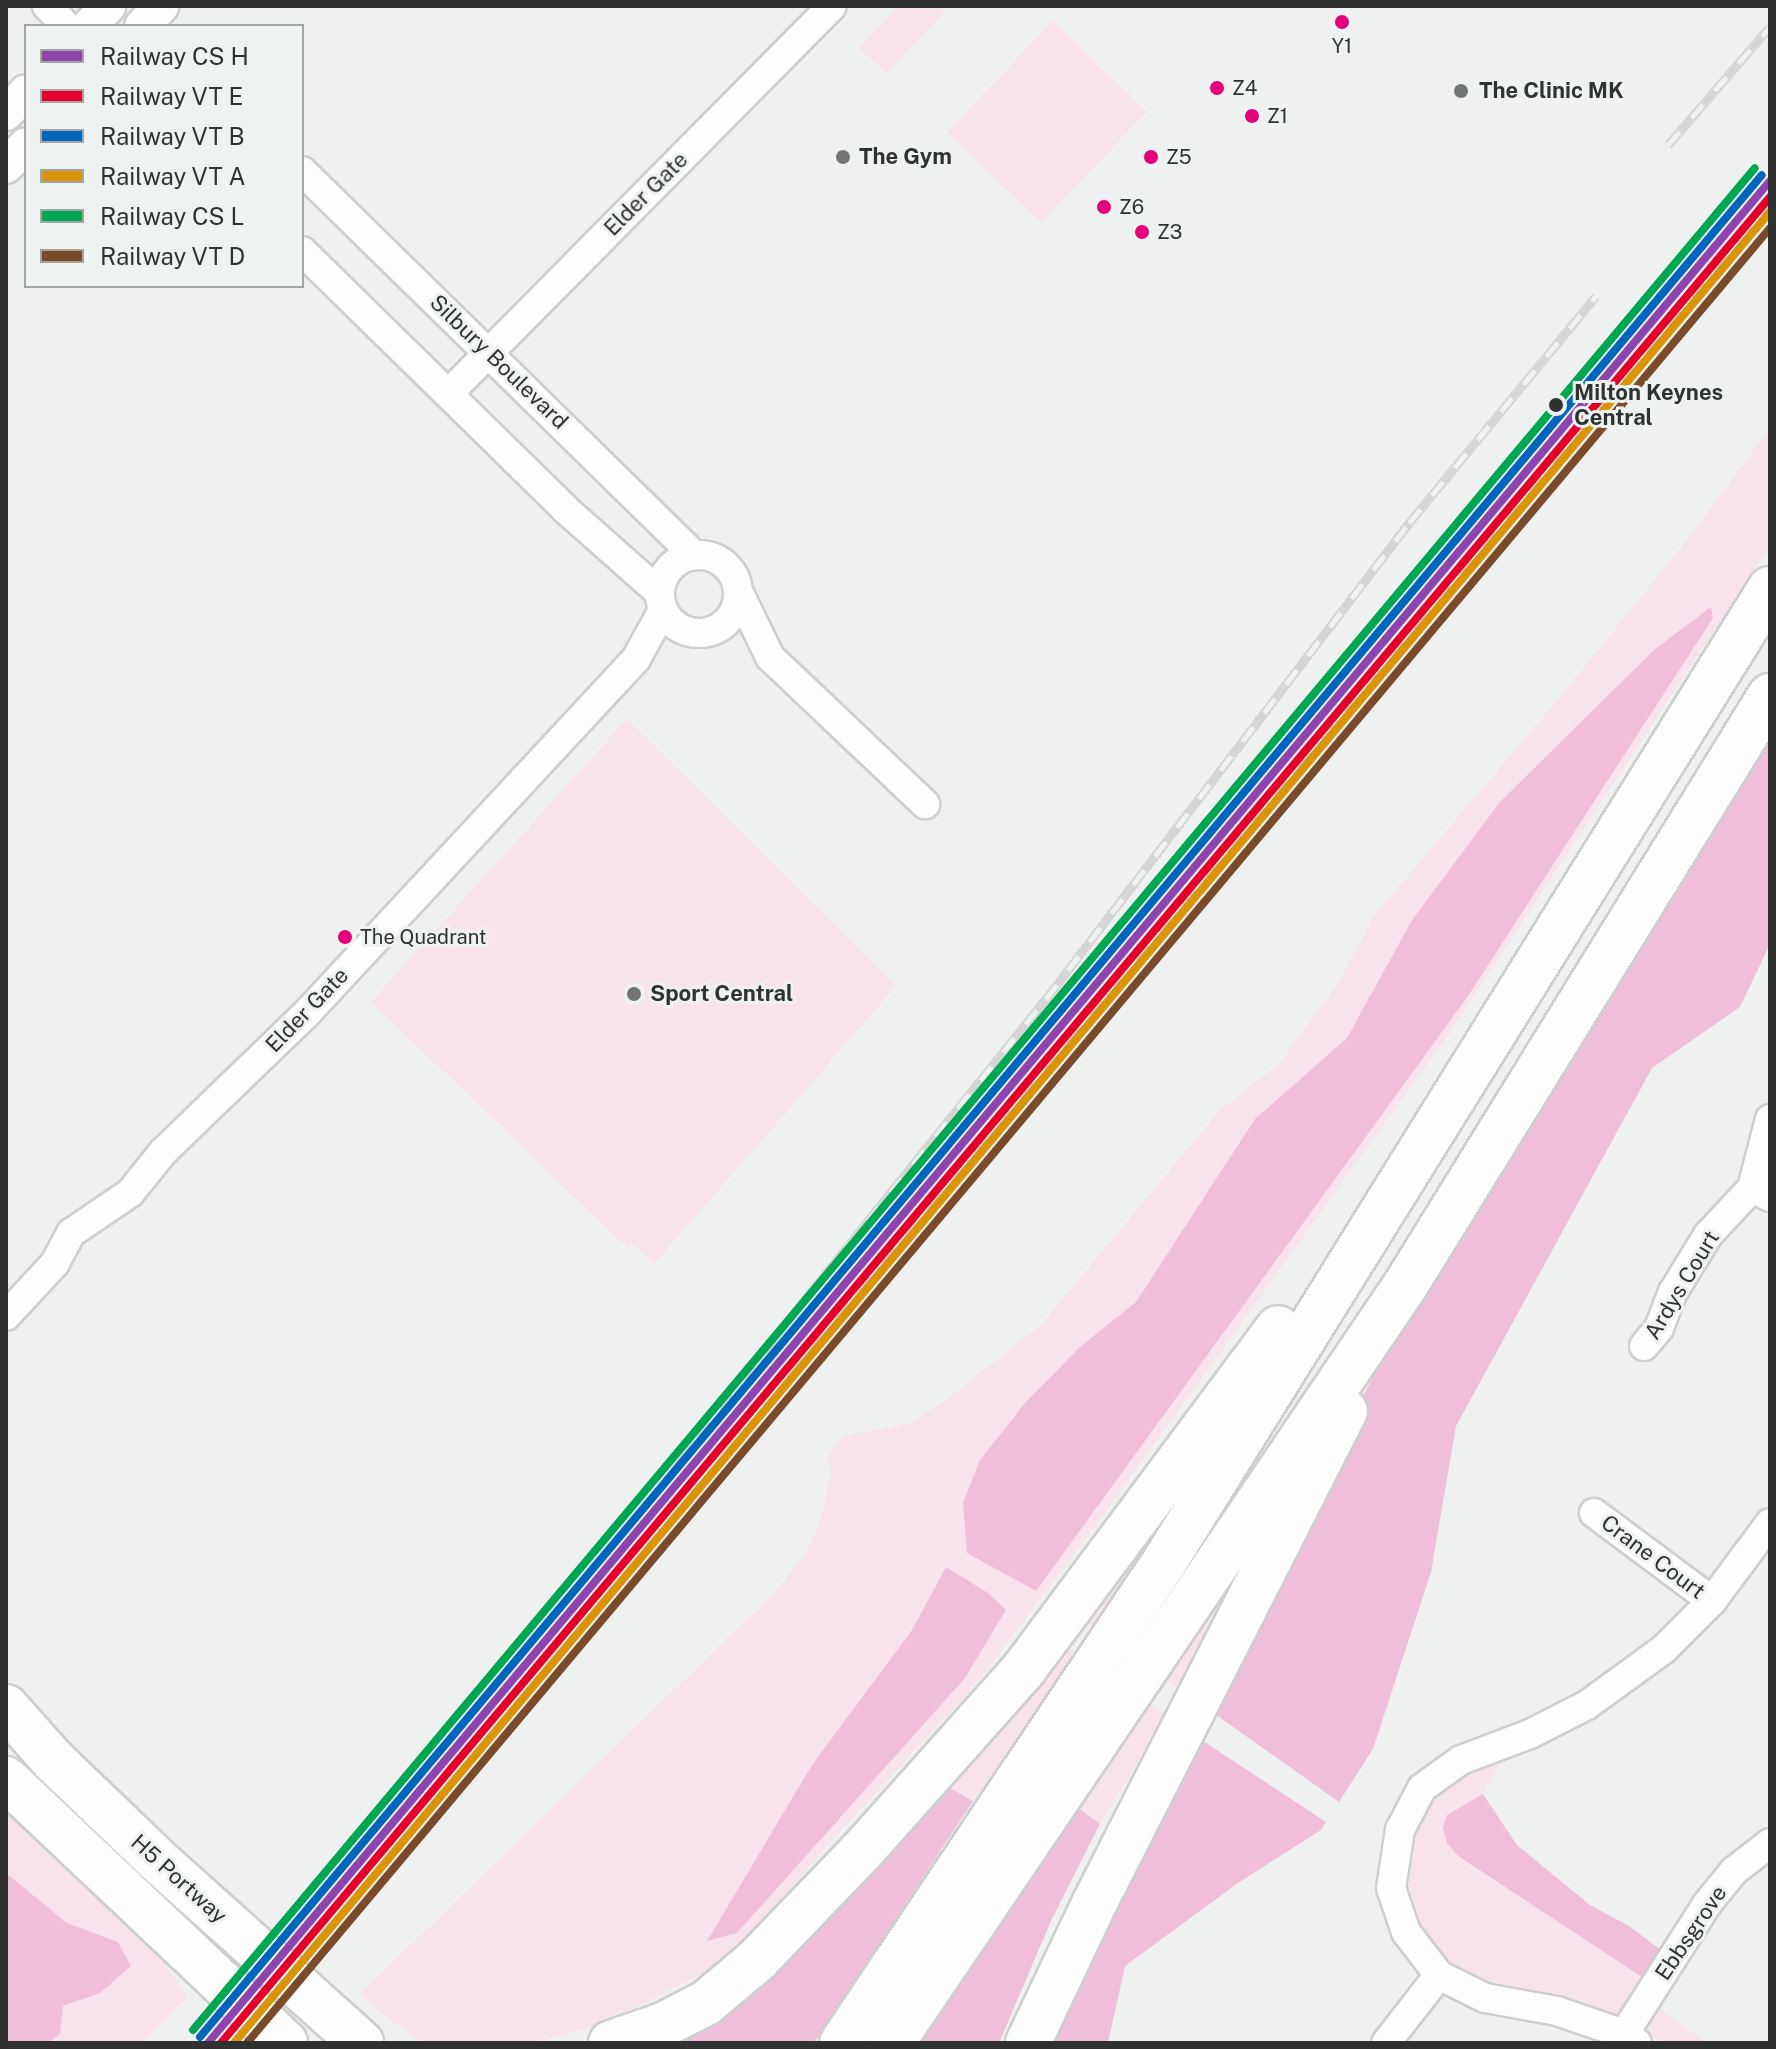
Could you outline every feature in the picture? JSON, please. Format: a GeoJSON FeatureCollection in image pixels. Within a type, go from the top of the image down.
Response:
{"type":"FeatureCollection","features":[{"type":"Feature","properties":{"kind":"main road"},"geometry":{"type":"LineString","coordinates":[[842,2043],[1165,1561],[1770,589]]}},
{"type":"Feature","properties":{"kind":"main road"},"geometry":{"type":"LineString","coordinates":[[892,2043],[1405,1286],[1770,696]]}},
{"type":"Feature","properties":{"kind":"main road"},"geometry":{"type":"LineString","coordinates":[[611,2043],[663,2025],[706,2003],[757,1960],[862,1851],[1024,1669],[1215,1416],[1510,1005]]}},
{"type":"Feature","properties":{"kind":"main road"},"geometry":{"type":"LineString","coordinates":[[1028,2043],[1094,1904],[1308,1487],[1405,1286]]}},
{"type":"Feature","properties":{"kind":"main road","name":"H5 Portway"},"geometry":{"type":"LineString","coordinates":[[6,1707],[54,1761],[155,1858],[361,2043]]}},
{"type":"Feature","properties":{"kind":"main road","name":"H5 Portway"},"geometry":{"type":"LineString","coordinates":[[6,1779],[285,2043]]}},
{"type":"Feature","properties":{"kind":"street"},"geometry":{"type":"LineString","coordinates":[[47,6],[64,24]]}},
{"type":"Feature","properties":{"kind":"street"},"geometry":{"type":"LineString","coordinates":[[91,24],[108,6]]}},
{"type":"Feature","properties":{"kind":"street","name":"Elder Gate"},"geometry":{"type":"LineString","coordinates":[[449,393],[832,6]]}},
{"type":"Feature","properties":{"kind":"street"},"geometry":{"type":"LineString","coordinates":[[6,166],[24,147]]}},
{"type":"Feature","properties":{"kind":"street","name":"Silbury Boulevard"},"geometry":{"type":"LineString","coordinates":[[304,173],[694,555]]}},
{"type":"Feature","properties":{"kind":"street"},"geometry":{"type":"LineString","coordinates":[[304,253],[661,601],[671,621],[770,657]]}},
{"type":"Feature","properties":{"kind":"street"},"geometry":{"type":"LineString","coordinates":[[661,601],[665,574],[694,555],[721,563],[732,574],[770,657],[925,804]]}},
{"type":"Feature","properties":{"kind":"street"},"geometry":{"type":"LineString","coordinates":[[703,632],[726,623],[735,609],[739,593]]}},
{"type":"Feature","properties":{"kind":"street","name":"Elder Gate"},"geometry":{"type":"LineString","coordinates":[[6,1316],[55,1263],[71,1233],[130,1193],[154,1162],[307,1013],[636,659],[661,601]]}},
{"type":"Feature","properties":{"kind":"street","name":"Elder Gate"},"geometry":{"type":"LineString","coordinates":[[636,659],[703,632]]}},
{"type":"Feature","properties":{"kind":"street","name":"Ardys Court"},"geometry":{"type":"LineString","coordinates":[[1644,1346],[1659,1328],[1673,1292],[1708,1235],[1761,1193],[1770,1119]]}},
{"type":"Feature","properties":{"kind":"street","name":"Crane Court"},"geometry":{"type":"LineString","coordinates":[[1594,1513],[1712,1601]]}},
{"type":"Feature","properties":{"kind":"street"},"geometry":{"type":"LineString","coordinates":[[1631,2039],[1557,2011],[1485,1998],[1439,1975],[1406,1932],[1391,1888],[1400,1830],[1422,1788],[1461,1760],[1530,1734],[1587,1705],[1664,1649],[1712,1601],[1770,1523]]}},
{"type":"Feature","properties":{"kind":"street","name":"Ebbsgrove"},"geometry":{"type":"LineString","coordinates":[[1631,2039],[1707,1904],[1734,1871],[1770,1843]]}},
{"type":"Feature","properties":{"kind":"street"},"geometry":{"type":"LineString","coordinates":[[1386,2043],[1439,1975]]}},
{"type":"Feature","properties":{"kind":"shaded area"},"geometry":{"type":"Polygon","coordinates":[[[899,6],[939,6],[945,12],[886,73],[859,48],[899,6]]]}},
{"type":"Feature","properties":{"kind":"shaded area"},"geometry":{"type":"Polygon","coordinates":[[[1053,21],[1147,112],[1041,222],[947,132],[1053,21]]]}},
{"type":"Feature","properties":{"kind":"shaded area"},"geometry":{"type":"Polygon","coordinates":[[[1770,428],[1770,546],[1444,1041],[1102,1517],[977,1683],[825,1848],[730,1960],[604,2023],[534,2043],[421,2043],[359,1995],[774,1593],[807,1552],[821,1518],[831,1473],[828,1456],[844,1436],[910,1423],[945,1401],[1041,1325],[1221,1109],[1279,1064],[1341,979],[1374,916],[1561,696],[1691,535],[1770,428]]]}},
{"type":"Feature","properties":{"kind":"shaded area"},"geometry":{"type":"Polygon","coordinates":[[[1711,607],[1713,618],[1468,996],[1036,1591],[967,1553],[963,1503],[980,1460],[1026,1402],[1080,1347],[1136,1302],[1255,1119],[1347,1038],[1412,920],[1500,802],[1655,649],[1711,607]]]}},
{"type":"Feature","properties":{"kind":"shaded area","name":"Sport Central"},"geometry":{"type":"Polygon","coordinates":[[[627,719],[896,986],[654,1264],[632,1244],[628,1248],[371,1002],[627,719]]]}},
{"type":"Feature","properties":{"kind":"shaded area"},"geometry":{"type":"Polygon","coordinates":[[[1770,721],[1770,944],[1740,1007],[1652,1068],[1456,1426],[1431,1572],[1373,1749],[1339,1802],[1205,1707],[1309,1495],[1394,1339],[1770,721]]]}},
{"type":"Feature","properties":{"kind":"shaded area"},"geometry":{"type":"Polygon","coordinates":[[[1191,1483],[1093,1628],[1076,1618],[1191,1483]]]}},
{"type":"Feature","properties":{"kind":"shaded area"},"geometry":{"type":"Polygon","coordinates":[[[1243,1547],[1178,1690],[1160,1676],[1243,1547]]]}},
{"type":"Feature","properties":{"kind":"shaded area"},"geometry":{"type":"Polygon","coordinates":[[[946,1567],[988,1593],[1006,1610],[965,1678],[737,1933],[707,1941],[812,1765],[912,1630],[946,1567]]]}},
{"type":"Feature","properties":{"kind":"shaded area"},"geometry":{"type":"Polygon","coordinates":[[[1057,1643],[1077,1652],[973,1801],[941,1783],[1057,1643]]]}},
{"type":"Feature","properties":{"kind":"shaded area"},"geometry":{"type":"Polygon","coordinates":[[[1146,1701],[1166,1716],[1100,1824],[1078,1807],[1146,1701]]]}},
{"type":"Feature","properties":{"kind":"shaded area"},"geometry":{"type":"Polygon","coordinates":[[[1200,1739],[1326,1822],[1321,1830],[1238,1883],[1125,1966],[1108,2043],[1055,2043],[1096,1935],[1200,1739]]]}},
{"type":"Feature","properties":{"kind":"shaded area"},"geometry":{"type":"Polygon","coordinates":[[[1505,1754],[1483,1794],[1447,1815],[1447,1843],[1458,1857],[1645,1979],[1616,2016],[1561,1999],[1501,1990],[1462,1973],[1441,1956],[1420,1931],[1404,1884],[1414,1828],[1429,1805],[1481,1761],[1505,1754]]]}},
{"type":"Feature","properties":{"kind":"shaded area"},"geometry":{"type":"Polygon","coordinates":[[[941,1783],[973,1801],[814,2043],[668,2043],[941,1783]]]}},
{"type":"Feature","properties":{"kind":"shaded area"},"geometry":{"type":"Polygon","coordinates":[[[1483,1794],[1517,1845],[1590,1905],[1629,1926],[1661,1950],[1645,1979],[1458,1856],[1447,1843],[1443,1828],[1447,1815],[1483,1794]]]}},
{"type":"Feature","properties":{"kind":"shaded area"},"geometry":{"type":"Polygon","coordinates":[[[6,1804],[149,1940],[188,1998],[141,2043],[48,2043],[60,2034],[63,2006],[100,1993],[118,1942],[67,1923],[6,1873],[6,1804]]]}},
{"type":"Feature","properties":{"kind":"shaded area"},"geometry":{"type":"Polygon","coordinates":[[[1077,1807],[1100,1824],[1051,1921],[999,2043],[918,2043],[1077,1807]]]}},
{"type":"Feature","properties":{"kind":"shaded area"},"geometry":{"type":"Polygon","coordinates":[[[6,1873],[67,1923],[118,1942],[131,1966],[100,1993],[63,2006],[60,2034],[48,2043],[6,2043],[6,1873]]]}},
{"type":"Feature","properties":{"kind":"shaded area"},"geometry":{"type":"Polygon","coordinates":[[[1655,2004],[1707,2043],[1661,2043],[1642,2026],[1655,2004]]]}},
{"type":"Feature","properties":{"kind":"railway"},"geometry":{"type":"LineString","coordinates":[[1668,145],[1770,27]]}},
{"type":"Feature","properties":{"kind":"railway"},"geometry":{"type":"LineString","coordinates":[[776,1385],[1770,204]]}},
{"type":"Feature","properties":{"kind":"railway"},"geometry":{"type":"LineString","coordinates":[[667,1480],[778,1333],[1046,999],[1409,523],[1596,296]]}},
{"type":"Feature","properties":{"kind":"transit line"},"geometry":{"type":"LineString","coordinates":[[193,2030],[1755,168]]}},
{"type":"Feature","properties":{"kind":"transit line"},"geometry":{"type":"LineString","coordinates":[[200,2037],[1762,175]]}},
{"type":"Feature","properties":{"kind":"transit line"},"geometry":{"type":"LineString","coordinates":[[208,2043],[1770,181]]}},
{"type":"Feature","properties":{"kind":"transit line"},"geometry":{"type":"LineString","coordinates":[[221,2043],[1770,197]]}},
{"type":"Feature","properties":{"kind":"transit line"},"geometry":{"type":"LineString","coordinates":[[234,2043],[1770,212]]}},
{"type":"Feature","properties":{"kind":"transit line"},"geometry":{"type":"LineString","coordinates":[[247,2043],[1770,228]]}},
{"type":"Feature","properties":{"kind":"place","name":"Y1"},"geometry":{"type":"Point","coordinates":[1342,22]}},
{"type":"Feature","properties":{"kind":"place","name":"Z4"},"geometry":{"type":"Point","coordinates":[1217,88]}},
{"type":"Feature","properties":{"kind":"place","name":"The Clinic MK"},"geometry":{"type":"Point","coordinates":[1461,91]}},
{"type":"Feature","properties":{"kind":"place","name":"Z1"},"geometry":{"type":"Point","coordinates":[1252,116]}},
{"type":"Feature","properties":{"kind":"place","name":"The Gym"},"geometry":{"type":"Point","coordinates":[843,157]}},
{"type":"Feature","properties":{"kind":"place","name":"Z5"},"geometry":{"type":"Point","coordinates":[1151,157]}},
{"type":"Feature","properties":{"kind":"place","name":"Z6"},"geometry":{"type":"Point","coordinates":[1104,207]}},
{"type":"Feature","properties":{"kind":"place","name":"Z3"},"geometry":{"type":"Point","coordinates":[1142,232]}},
{"type":"Feature","properties":{"kind":"place","name":"Milton Keynes Central"},"geometry":{"type":"Point","coordinates":[1556,405]}},
{"type":"Feature","properties":{"kind":"place","name":"The Quadrant"},"geometry":{"type":"Point","coordinates":[345,937]}},
{"type":"Feature","properties":{"kind":"place","name":"Sport Central"},"geometry":{"type":"Point","coordinates":[634,994]}}]}
